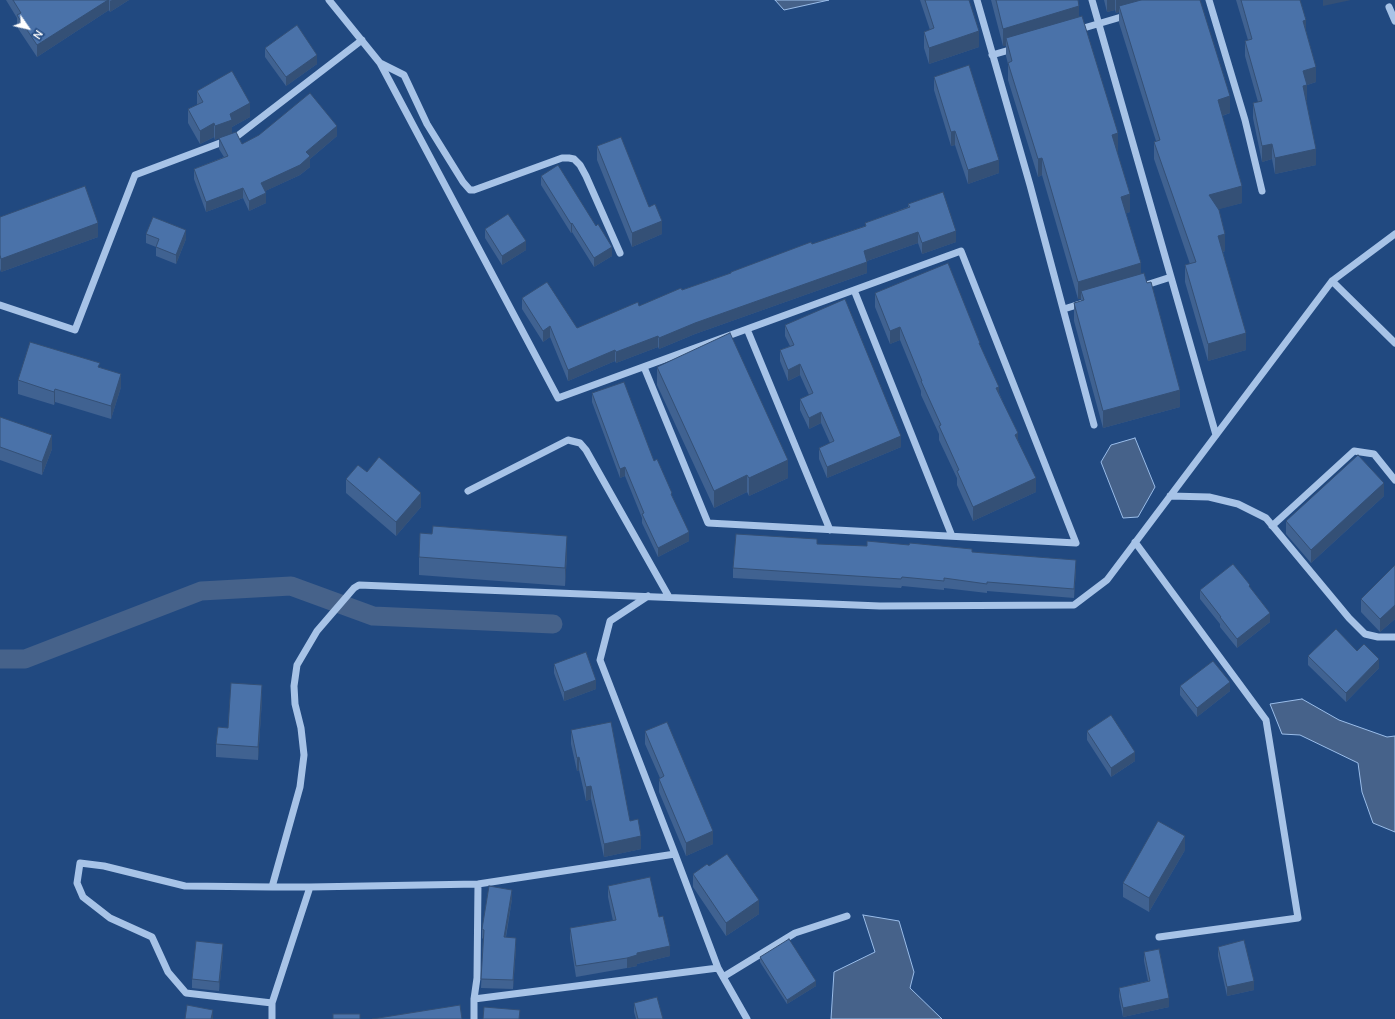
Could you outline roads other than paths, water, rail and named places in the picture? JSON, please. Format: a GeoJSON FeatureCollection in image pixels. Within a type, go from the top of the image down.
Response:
{"type":"FeatureCollection","features":[{"type":"Feature","properties":{"kind":"street"},"geometry":{"type":"LineString","coordinates":[[329,0],[380,63],[558,398],[960,251],[1076,543],[708,523],[644,367]]}},
{"type":"Feature","properties":{"kind":"street"},"geometry":{"type":"LineString","coordinates":[[977,0],[1030,185],[1094,424]]}},
{"type":"Feature","properties":{"kind":"street"},"geometry":{"type":"LineString","coordinates":[[1092,0],[1216,435]]}},
{"type":"Feature","properties":{"kind":"street"},"geometry":{"type":"LineString","coordinates":[[1209,0],[1245,120],[1262,191]]}},
{"type":"Feature","properties":{"kind":"street"},"geometry":{"type":"LineString","coordinates":[[1389,7],[1395,20]]}},
{"type":"Feature","properties":{"kind":"street"},"geometry":{"type":"LineString","coordinates":[[1068,32],[1135,14]]}},
{"type":"Feature","properties":{"kind":"street"},"geometry":{"type":"LineString","coordinates":[[0,305],[75,330],[136,175],[236,137],[362,40]]}},
{"type":"Feature","properties":{"kind":"street"},"geometry":{"type":"LineString","coordinates":[[992,55],[1023,46]]}},
{"type":"Feature","properties":{"kind":"street"},"geometry":{"type":"LineString","coordinates":[[380,63],[404,75],[427,124],[463,182],[470,190],[474,190],[562,158],[574,159],[580,165],[586,176],[620,253]]}},
{"type":"Feature","properties":{"kind":"street"},"geometry":{"type":"LineString","coordinates":[[272,887],[300,787],[304,755],[301,728],[295,704],[294,686],[297,665],[317,631],[347,594],[359,585],[880,606],[1074,605],[1107,580],[1332,281],[1395,234]]}},
{"type":"Feature","properties":{"kind":"street"},"geometry":{"type":"LineString","coordinates":[[1135,288],[1171,277]]}},
{"type":"Feature","properties":{"kind":"street"},"geometry":{"type":"LineString","coordinates":[[1332,281],[1395,343]]}},
{"type":"Feature","properties":{"kind":"street"},"geometry":{"type":"LineString","coordinates":[[854,290],[952,536]]}},
{"type":"Feature","properties":{"kind":"street"},"geometry":{"type":"LineString","coordinates":[[1064,309],[1092,300]]}},
{"type":"Feature","properties":{"kind":"street"},"geometry":{"type":"LineString","coordinates":[[747,329],[830,530]]}},
{"type":"Feature","properties":{"kind":"street"},"geometry":{"type":"LineString","coordinates":[[468,491],[568,440],[580,443],[586,450],[669,597]]}},
{"type":"Feature","properties":{"kind":"street"},"geometry":{"type":"LineString","coordinates":[[1272,526],[1354,451],[1374,454],[1395,480]]}},
{"type":"Feature","properties":{"kind":"street"},"geometry":{"type":"LineString","coordinates":[[1170,496],[1209,497],[1238,504],[1266,518],[1365,634],[1378,637],[1395,638]]}},
{"type":"Feature","properties":{"kind":"street"},"geometry":{"type":"LineString","coordinates":[[1135,542],[1266,720],[1298,918],[1160,937]]}},
{"type":"Feature","properties":{"kind":"street"},"geometry":{"type":"LineString","coordinates":[[648,596],[610,620],[600,660],[718,968],[747,1019]]}},
{"type":"Feature","properties":{"kind":"street"},"geometry":{"type":"LineString","coordinates":[[272,1003],[186,992],[168,972],[152,937],[110,918],[83,898],[77,883],[80,863],[104,866],[186,886],[272,887],[478,884],[675,854]]}},
{"type":"Feature","properties":{"kind":"street"},"geometry":{"type":"LineString","coordinates":[[474,1019],[474,999],[477,978],[478,884]]}},
{"type":"Feature","properties":{"kind":"street"},"geometry":{"type":"LineString","coordinates":[[272,1019],[272,1003],[310,886]]}},
{"type":"Feature","properties":{"kind":"street"},"geometry":{"type":"LineString","coordinates":[[723,977],[795,933],[847,916]]}},
{"type":"Feature","properties":{"kind":"street"},"geometry":{"type":"LineString","coordinates":[[474,999],[718,968]]}},
{"type":"Feature","properties":{"kind":"water"},"geometry":{"type":"Polygon","coordinates":[[[775,0],[829,0],[784,10],[775,0]]]}},
{"type":"Feature","properties":{"kind":"water"},"geometry":{"type":"Polygon","coordinates":[[[1135,438],[1155,487],[1138,517],[1123,518],[1101,462],[1111,445],[1135,438]]]}},
{"type":"Feature","properties":{"kind":"water"},"geometry":{"type":"Polygon","coordinates":[[[1302,699],[1339,720],[1387,737],[1395,736],[1395,832],[1373,823],[1362,792],[1358,763],[1300,735],[1282,734],[1270,704],[1302,699]]]}},
{"type":"Feature","properties":{"kind":"water"},"geometry":{"type":"Polygon","coordinates":[[[863,915],[899,921],[914,972],[910,988],[942,1019],[831,1019],[834,972],[875,952],[863,915]]]}},
{"type":"Feature","properties":{"kind":"waterway"},"geometry":{"type":"LineString","coordinates":[[0,659],[25,659],[201,591],[291,586],[373,616],[553,624]]}}]}
